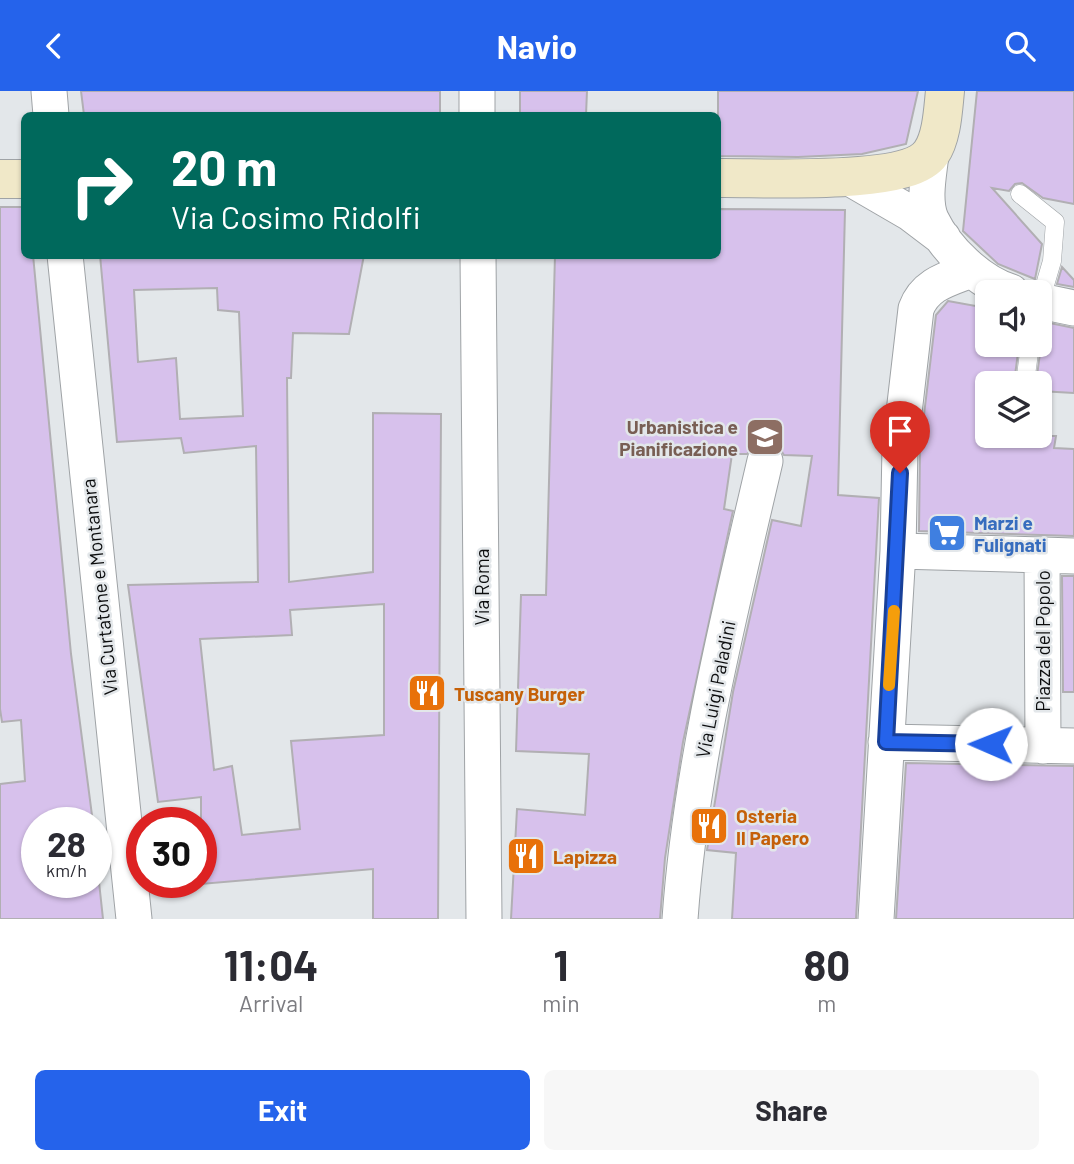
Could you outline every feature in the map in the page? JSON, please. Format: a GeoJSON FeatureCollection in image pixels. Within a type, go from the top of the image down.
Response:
{"type":"FeatureCollection","features":[{"type":"Feature","properties":{"kind":"main road"},"geometry":{"type":"LineString","coordinates":[[721,178],[848,177],[907,170],[931,154],[939,128],[945,91]]}},
{"type":"Feature","properties":{"kind":"main road"},"geometry":{"type":"LineString","coordinates":[[0,179],[21,179]]}},
{"type":"Feature","properties":{"kind":"street"},"geometry":{"type":"LineString","coordinates":[[49,91],[51,112]]}},
{"type":"Feature","properties":{"kind":"street"},"geometry":{"type":"LineString","coordinates":[[477,91],[477,112]]}},
{"type":"Feature","properties":{"kind":"street"},"geometry":{"type":"LineString","coordinates":[[931,154],[928,198],[931,218],[945,240],[971,270],[989,280]]}},
{"type":"Feature","properties":{"kind":"street"},"geometry":{"type":"LineString","coordinates":[[848,177],[910,212],[945,240]]}},
{"type":"Feature","properties":{"kind":"street","name":"Via Curtatone e Montanara"},"geometry":{"type":"LineString","coordinates":[[65,259],[134,919]]}},
{"type":"Feature","properties":{"kind":"street","name":"Via Roma"},"geometry":{"type":"LineString","coordinates":[[478,259],[484,919]]}},
{"type":"Feature","properties":{"kind":"street"},"geometry":{"type":"LineString","coordinates":[[876,919],[898,551],[900,447],[916,309],[921,296],[935,283],[971,270]]}},
{"type":"Feature","properties":{"kind":"street"},"geometry":{"type":"LineString","coordinates":[[1052,304],[1074,309]]}},
{"type":"Feature","properties":{"kind":"street","name":"Via Luigi Paladini"},"geometry":{"type":"LineString","coordinates":[[680,919],[688,834],[727,625],[765,461]]}},
{"type":"Feature","properties":{"kind":"street","name":"Piazza del Popolo"},"geometry":{"type":"LineString","coordinates":[[898,551],[1058,555],[1059,745]]}},
{"type":"Feature","properties":{"kind":"street"},"geometry":{"type":"LineString","coordinates":[[886,742],[1059,745]]}},
{"type":"Feature","properties":{"kind":"lane"},"geometry":{"type":"LineString","coordinates":[[1020,194],[1055,222],[1052,261],[1046,280]]}},
{"type":"Feature","properties":{"kind":"building"},"geometry":{"type":"Polygon","coordinates":[[[81,91],[440,91],[440,112],[84,112],[81,91]]]}},
{"type":"Feature","properties":{"kind":"building"},"geometry":{"type":"Polygon","coordinates":[[[520,91],[587,91],[586,112],[520,112],[520,91]]]}},
{"type":"Feature","properties":{"kind":"building"},"geometry":{"type":"Polygon","coordinates":[[[718,91],[918,91],[906,144],[862,154],[721,156],[721,112],[718,112],[718,91]]]}},
{"type":"Feature","properties":{"kind":"building"},"geometry":{"type":"Polygon","coordinates":[[[977,91],[1074,91],[1074,204],[1043,198],[1022,183],[1015,184],[1009,191],[992,188],[1042,244],[1035,279],[998,264],[963,231],[977,91]]]}},
{"type":"Feature","properties":{"kind":"building"},"geometry":{"type":"Polygon","coordinates":[[[0,207],[21,207],[21,259],[33,259],[71,654],[91,807],[21,807],[21,898],[101,898],[103,919],[0,919],[0,784],[25,781],[21,720],[2,722],[0,207]]]}},
{"type":"Feature","properties":{"kind":"building"},"geometry":{"type":"Polygon","coordinates":[[[721,209],[845,210],[838,495],[879,498],[856,919],[732,919],[736,853],[707,850],[733,692],[772,520],[801,526],[812,456],[784,455],[778,446],[769,441],[759,442],[747,454],[732,454],[724,509],[733,511],[683,742],[665,858],[660,919],[511,919],[517,809],[585,815],[589,754],[516,751],[521,595],[546,595],[555,259],[721,259],[721,209]]]}},
{"type":"Feature","properties":{"kind":"building"},"geometry":{"type":"Polygon","coordinates":[[[100,259],[363,259],[349,334],[293,333],[291,378],[287,378],[289,582],[373,572],[373,413],[441,414],[438,919],[373,919],[373,869],[217,883],[217,807],[201,807],[201,797],[158,802],[128,585],[258,582],[256,446],[184,453],[181,438],[117,442],[100,259]],[[217,288],[134,290],[138,362],[176,358],[180,419],[243,416],[239,312],[218,310],[217,288]],[[384,604],[290,610],[292,635],[200,639],[214,770],[232,766],[242,835],[300,829],[291,741],[384,735],[384,604]]]}},
{"type":"Feature","properties":{"kind":"building"},"geometry":{"type":"Polygon","coordinates":[[[1062,267],[1074,280],[1074,287],[1057,284],[1062,267]]]}},
{"type":"Feature","properties":{"kind":"building"},"geometry":{"type":"Polygon","coordinates":[[[948,301],[975,306],[975,357],[1017,357],[1016,371],[975,371],[975,448],[1052,448],[1052,436],[1056,436],[1054,448],[1074,449],[1074,536],[919,531],[920,448],[936,315],[948,301]]]}},
{"type":"Feature","properties":{"kind":"building"},"geometry":{"type":"Polygon","coordinates":[[[1052,323],[1074,328],[1074,393],[1052,392],[1052,371],[1038,371],[1040,357],[1052,357],[1052,323]]]}},
{"type":"Feature","properties":{"kind":"building"},"geometry":{"type":"Polygon","coordinates":[[[1062,576],[1074,576],[1074,692],[1063,692],[1062,576]]]}},
{"type":"Feature","properties":{"kind":"building"},"geometry":{"type":"Polygon","coordinates":[[[906,763],[1074,766],[1074,919],[896,919],[906,763]]]}},
{"type":"Feature","properties":{"kind":"slow traffic"},"geometry":{"type":"LineString","coordinates":[[889,685],[894,611]]}},
{"type":"Feature","properties":{"kind":"place","name":"Urbanistica e Pianificazione"},"geometry":{"type":"Point","coordinates":[765,437]}},
{"type":"Feature","properties":{"kind":"place","name":"Marzi e Fulignati"},"geometry":{"type":"Point","coordinates":[947,533]}},
{"type":"Feature","properties":{"kind":"place","name":"Tuscany Burger"},"geometry":{"type":"Point","coordinates":[427,693]}},
{"type":"Feature","properties":{"kind":"place","name":"Osteria Il Papero"},"geometry":{"type":"Point","coordinates":[709,826]}},
{"type":"Feature","properties":{"kind":"place","name":"Lapizza"},"geometry":{"type":"Point","coordinates":[526,856]}},
{"type":"Feature","properties":{"kind":"route"},"geometry":{"type":"LineString","coordinates":[[900,473],[886,742],[991,744]]}}]}
